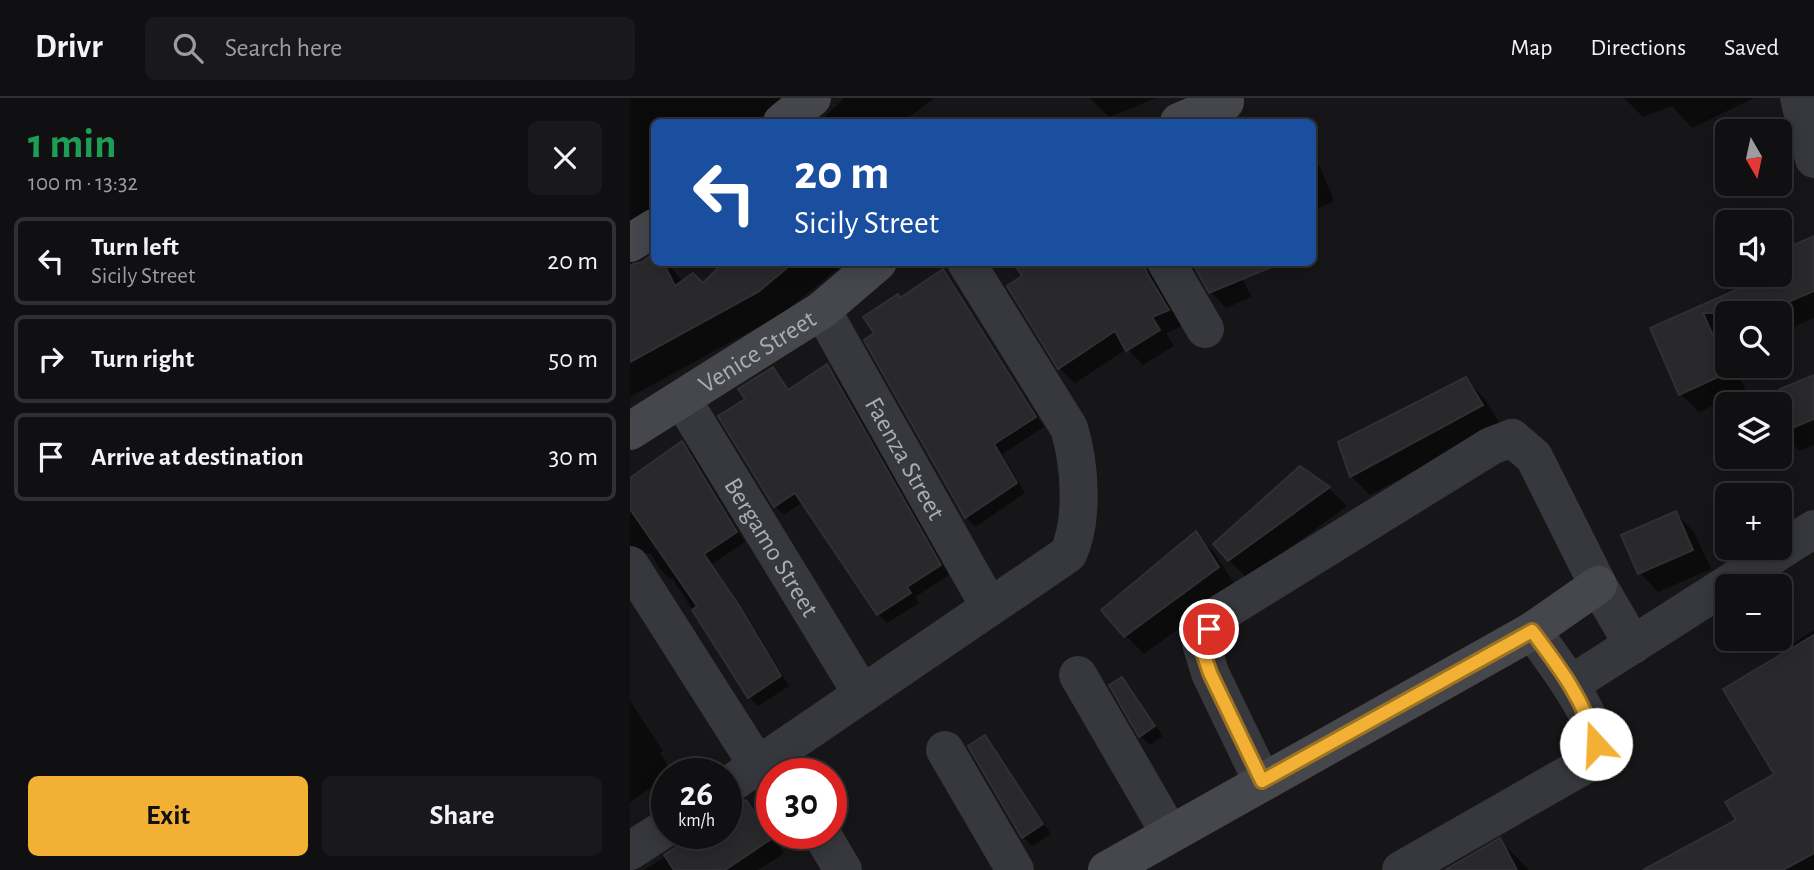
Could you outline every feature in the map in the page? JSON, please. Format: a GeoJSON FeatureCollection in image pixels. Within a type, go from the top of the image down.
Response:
{"type":"FeatureCollection","features":[{"type":"Feature","properties":{"kind":"street"},"geometry":{"type":"LineString","coordinates":[[786,119],[811,98]]}},
{"type":"Feature","properties":{"kind":"street"},"geometry":{"type":"LineString","coordinates":[[1799,98],[1814,159]]}},
{"type":"Feature","properties":{"kind":"street"},"geometry":{"type":"LineString","coordinates":[[1186,119],[1225,102]]}},
{"type":"Feature","properties":{"kind":"street"},"geometry":{"type":"LineString","coordinates":[[630,243],[651,230]]}},
{"type":"Feature","properties":{"kind":"street","name":"Venice Street"},"geometry":{"type":"LineString","coordinates":[[630,431],[822,310],[873,266]]}},
{"type":"Feature","properties":{"kind":"street"},"geometry":{"type":"LineString","coordinates":[[770,758],[1068,554],[1074,542],[1078,487],[1069,428],[968,266]]}},
{"type":"Feature","properties":{"kind":"street"},"geometry":{"type":"LineString","coordinates":[[1168,266],[1205,329]]}},
{"type":"Feature","properties":{"kind":"street","name":"Faenza Street"},"geometry":{"type":"LineString","coordinates":[[822,310],[989,606]]}},
{"type":"Feature","properties":{"kind":"street","name":"Bergamo Street"},"geometry":{"type":"LineString","coordinates":[[682,399],[862,694]]}},
{"type":"Feature","properties":{"kind":"street"},"geometry":{"type":"LineString","coordinates":[[1262,781],[1210,673],[1200,643],[1218,615],[1491,446],[1512,438],[1534,457],[1598,585],[1633,645]]}},
{"type":"Feature","properties":{"kind":"street"},"geometry":{"type":"LineString","coordinates":[[1571,684],[1814,529]]}},
{"type":"Feature","properties":{"kind":"street"},"geometry":{"type":"LineString","coordinates":[[630,565],[756,763]]}},
{"type":"Feature","properties":{"kind":"street"},"geometry":{"type":"LineString","coordinates":[[1107,870],[1532,631],[1598,585]]}},
{"type":"Feature","properties":{"kind":"street"},"geometry":{"type":"LineString","coordinates":[[1401,870],[1590,762],[1596,744],[1592,729],[1571,684],[1532,631]]}},
{"type":"Feature","properties":{"kind":"street"},"geometry":{"type":"LineString","coordinates":[[1078,675],[1170,834]]}},
{"type":"Feature","properties":{"kind":"street"},"geometry":{"type":"LineString","coordinates":[[944,750],[1015,870]]}},
{"type":"Feature","properties":{"kind":"street"},"geometry":{"type":"LineString","coordinates":[[630,851],[651,837]]}},
{"type":"Feature","properties":{"kind":"street"},"geometry":{"type":"LineString","coordinates":[[831,849],[843,870]]}},
{"type":"Feature","properties":{"kind":"building"},"geometry":{"type":"Polygon","coordinates":[[[1814,236],[1814,291],[1791,301],[1715,301],[1715,313],[1703,313],[1715,340],[1716,378],[1679,395],[1650,328],[1736,290],[1735,287],[1792,287],[1792,246],[1814,236]]]}},
{"type":"Feature","properties":{"kind":"building"},"geometry":{"type":"Polygon","coordinates":[[[651,255],[651,266],[665,266],[675,286],[693,273],[703,283],[720,266],[789,266],[758,292],[630,362],[630,265],[642,262],[651,255]]]}},
{"type":"Feature","properties":{"kind":"building"},"geometry":{"type":"Polygon","coordinates":[[[1016,266],[1145,266],[1169,310],[1152,317],[1160,330],[1126,351],[1115,331],[1058,369],[1007,286],[1022,276],[1016,266]]]}},
{"type":"Feature","properties":{"kind":"building"},"geometry":{"type":"Polygon","coordinates":[[[1194,266],[1274,266],[1209,293],[1194,266]]]}},
{"type":"Feature","properties":{"kind":"building"},"geometry":{"type":"Polygon","coordinates":[[[943,269],[1036,417],[994,444],[1017,483],[965,518],[864,340],[874,333],[863,317],[898,294],[900,298],[943,269]]]}},
{"type":"Feature","properties":{"kind":"building"},"geometry":{"type":"Polygon","coordinates":[[[827,364],[941,565],[907,587],[911,593],[877,615],[795,493],[774,507],[718,416],[745,399],[738,389],[773,367],[788,390],[827,364]]]}},
{"type":"Feature","properties":{"kind":"building"},"geometry":{"type":"Polygon","coordinates":[[[1814,375],[1814,419],[1792,428],[1792,392],[1780,392],[1780,389],[1814,375]]]}},
{"type":"Feature","properties":{"kind":"building"},"geometry":{"type":"Polygon","coordinates":[[[1466,377],[1483,405],[1350,477],[1338,442],[1466,377]]]}},
{"type":"Feature","properties":{"kind":"building"},"geometry":{"type":"Polygon","coordinates":[[[682,441],[737,532],[704,554],[740,607],[781,676],[748,698],[692,610],[697,606],[630,509],[630,478],[682,441]]]}},
{"type":"Feature","properties":{"kind":"building"},"geometry":{"type":"Polygon","coordinates":[[[1300,466],[1330,487],[1228,561],[1213,544],[1300,466]]]}},
{"type":"Feature","properties":{"kind":"building"},"geometry":{"type":"Polygon","coordinates":[[[1676,511],[1693,550],[1638,574],[1621,535],[1676,511]]]}},
{"type":"Feature","properties":{"kind":"building"},"geometry":{"type":"Polygon","coordinates":[[[1196,531],[1219,567],[1124,637],[1101,610],[1196,531]]]}},
{"type":"Feature","properties":{"kind":"building"},"geometry":{"type":"Polygon","coordinates":[[[1814,635],[1814,853],[1783,870],[1643,870],[1736,820],[1725,802],[1774,774],[1723,689],[1787,651],[1792,651],[1792,648],[1814,635]]]}},
{"type":"Feature","properties":{"kind":"building"},"geometry":{"type":"Polygon","coordinates":[[[1122,677],[1155,726],[1139,737],[1109,685],[1122,677]]]}},
{"type":"Feature","properties":{"kind":"building"},"geometry":{"type":"Polygon","coordinates":[[[985,735],[1043,824],[1022,838],[968,746],[985,735]]]}},
{"type":"Feature","properties":{"kind":"building"},"geometry":{"type":"Polygon","coordinates":[[[746,800],[756,815],[756,849],[725,870],[674,870],[664,855],[673,849],[742,849],[742,802],[746,800]]]}},
{"type":"Feature","properties":{"kind":"building"},"geometry":{"type":"Polygon","coordinates":[[[1500,838],[1517,870],[1445,870],[1500,838]]]}},
{"type":"Feature","properties":{"kind":"route"},"geometry":{"type":"LineString","coordinates":[[1209,629],[1200,643],[1210,673],[1262,781],[1532,631],[1571,684],[1596,744]]}}]}
